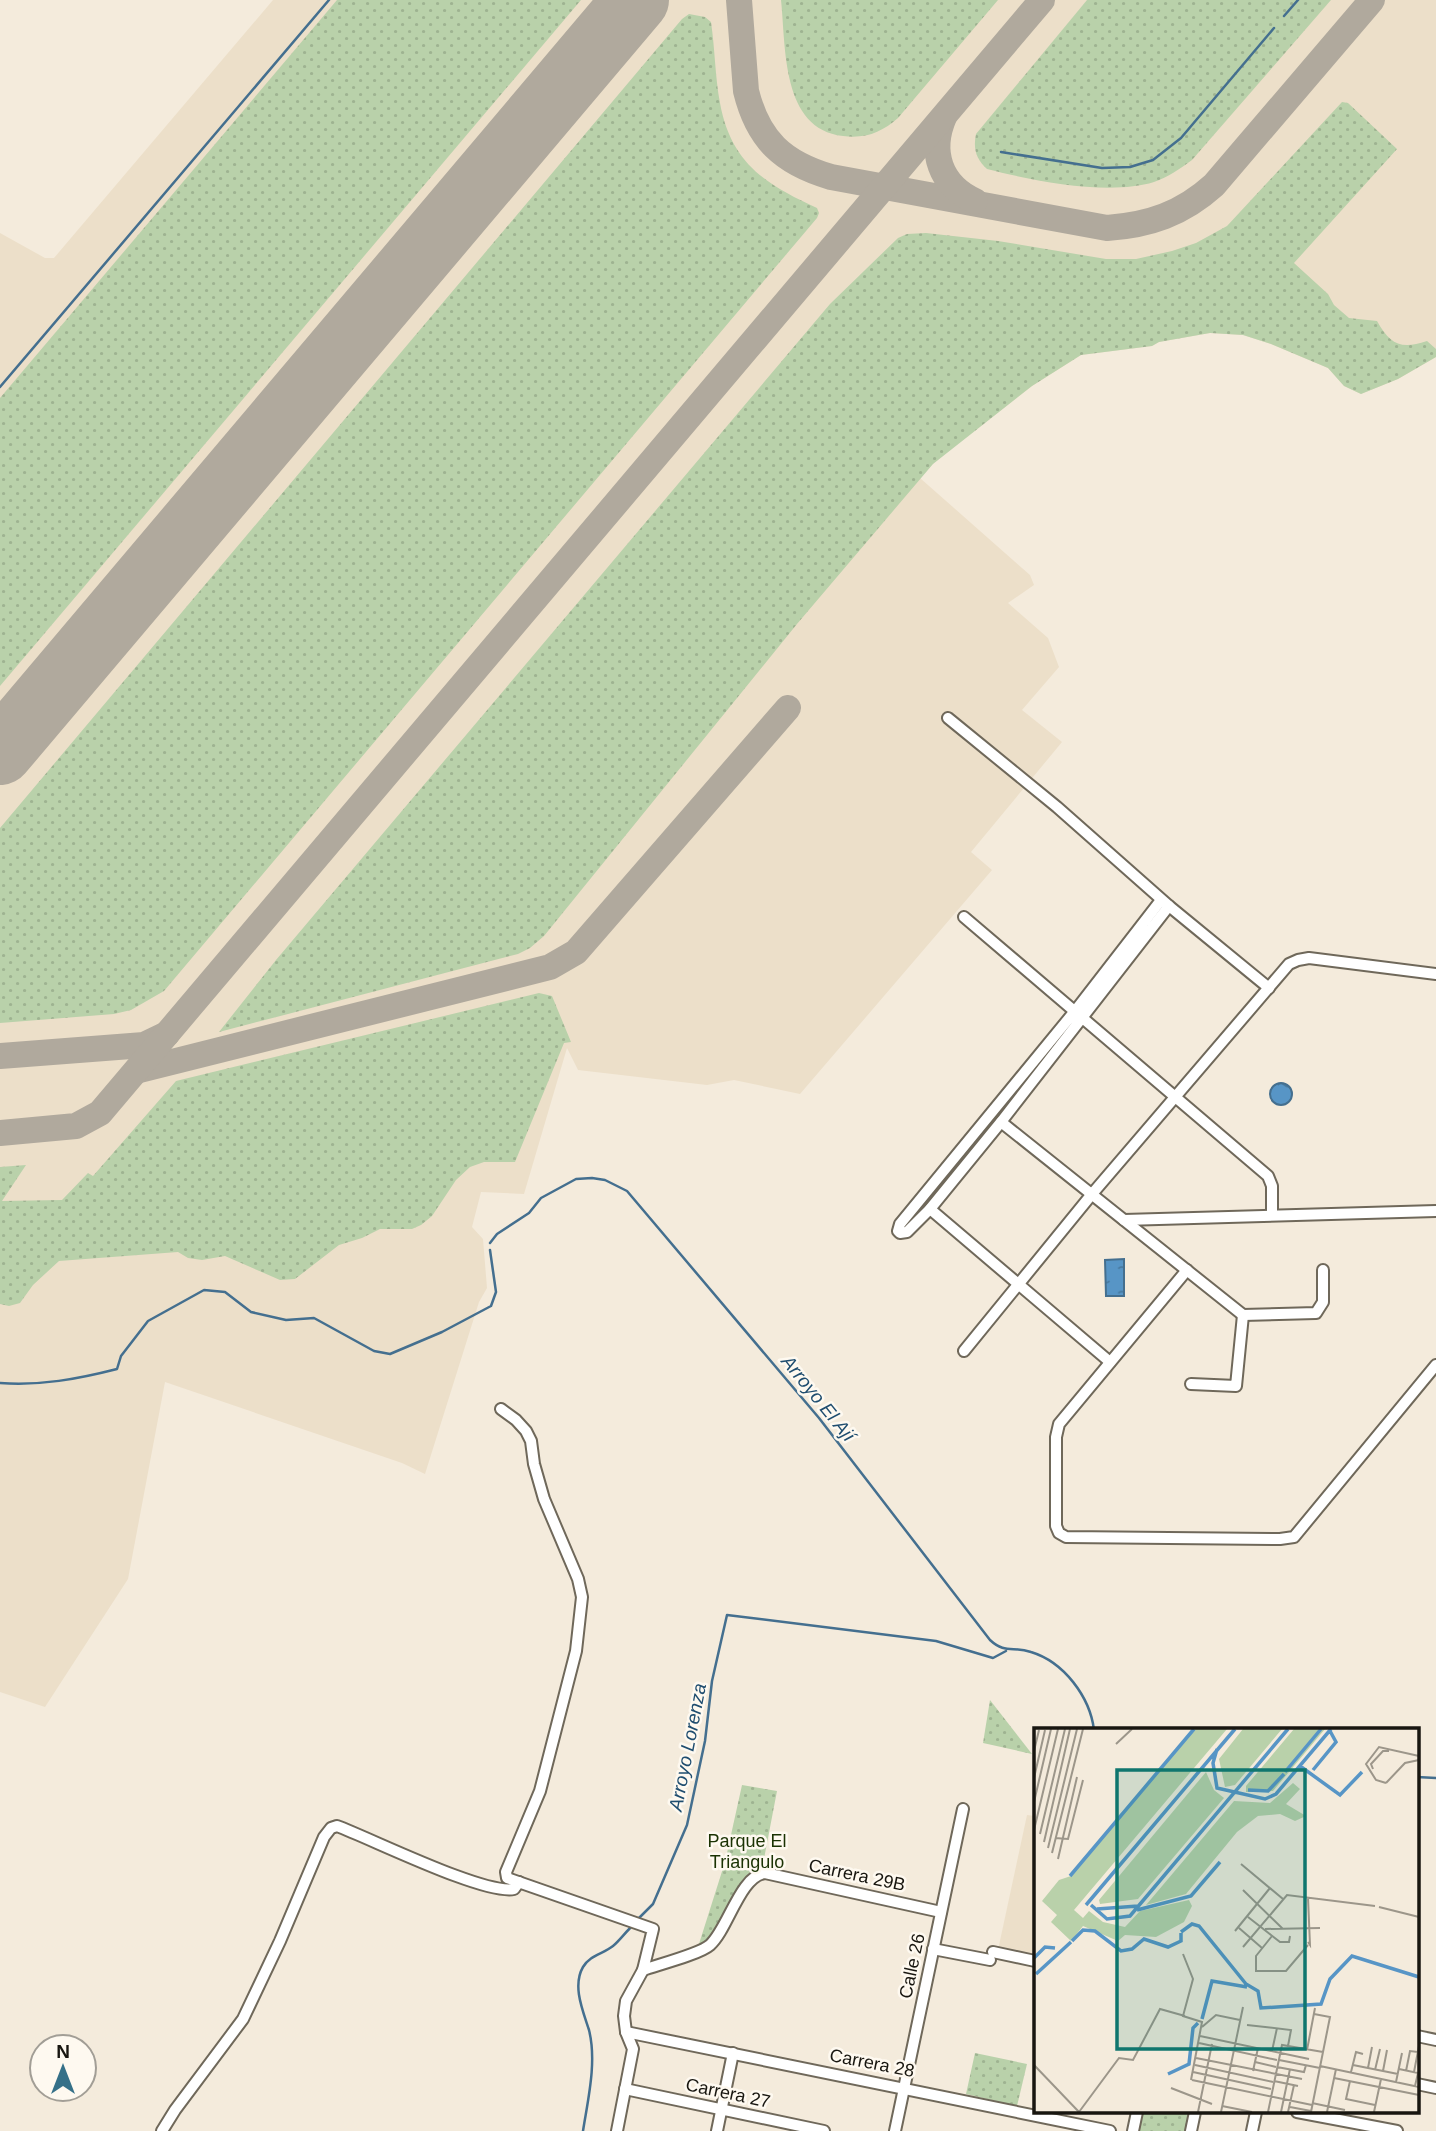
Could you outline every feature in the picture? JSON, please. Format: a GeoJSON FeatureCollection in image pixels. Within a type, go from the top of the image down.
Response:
{"type":"FeatureCollection","features":[{"type":"Feature","properties":{"kind":"street"},"geometry":{"type":"LineString","coordinates":[[948,718],[1269,988]]}},
{"type":"Feature","properties":{"kind":"street"},"geometry":{"type":"LineString","coordinates":[[1079,1014],[900,1224],[898,1231],[903,1234],[907,1232],[930,1209],[1001,1122],[1079,1014],[1165,903]]}},
{"type":"Feature","properties":{"kind":"street"},"geometry":{"type":"LineString","coordinates":[[964,917],[1268,1176],[1272,1186],[1272,1214]]}},
{"type":"Feature","properties":{"kind":"street"},"geometry":{"type":"LineString","coordinates":[[964,1351],[1092,1195],[1289,964],[1309,958],[1436,974]]}},
{"type":"Feature","properties":{"kind":"street"},"geometry":{"type":"LineString","coordinates":[[1001,1122],[1243,1315],[1316,1313],[1323,1302],[1323,1269]]}},
{"type":"Feature","properties":{"kind":"street"},"geometry":{"type":"LineString","coordinates":[[930,1209],[1110,1363]]}},
{"type":"Feature","properties":{"kind":"street"},"geometry":{"type":"LineString","coordinates":[[1124,1220],[1272,1214],[1436,1212]]}},
{"type":"Feature","properties":{"kind":"street"},"geometry":{"type":"LineString","coordinates":[[1187,1270],[1056,1430],[1056,1526],[1059,1533],[1066,1537],[1294,1537],[1436,1365]]}},
{"type":"Feature","properties":{"kind":"street"},"geometry":{"type":"LineString","coordinates":[[1191,1384],[1236,1386],[1243,1315]]}},
{"type":"Feature","properties":{"kind":"street"},"geometry":{"type":"LineString","coordinates":[[501,1409],[521,1426],[531,1441],[534,1464],[544,1499],[578,1579],[582,1597],[576,1651],[543,1779],[506,1872],[507,1878],[653,1929],[643,1970],[626,2001],[626,2032],[633,2049],[617,2131]]}},
{"type":"Feature","properties":{"kind":"street","name":"Calle 26"},"geometry":{"type":"LineString","coordinates":[[895,2131],[963,1809]]}},
{"type":"Feature","properties":{"kind":"street"},"geometry":{"type":"LineString","coordinates":[[162,2131],[243,2019],[281,1941],[324,1838],[331,1828],[337,1826],[348,1830],[465,1879],[501,1890],[514,1889],[519,1882]]}},
{"type":"Feature","properties":{"kind":"street","name":"Carrera 29B"},"geometry":{"type":"LineString","coordinates":[[643,1970],[710,1946],[749,1883],[758,1874],[765,1873],[941,1912]]}},
{"type":"Feature","properties":{"kind":"street"},"geometry":{"type":"LineString","coordinates":[[933,1949],[1034,1961]]}},
{"type":"Feature","properties":{"kind":"street","name":"Carrera 28"},"geometry":{"type":"LineString","coordinates":[[626,2032],[904,2087],[1079,2128],[1110,2131]]}},
{"type":"Feature","properties":{"kind":"street"},"geometry":{"type":"LineString","coordinates":[[1418,2036],[1436,2040]]}},
{"type":"Feature","properties":{"kind":"street"},"geometry":{"type":"LineString","coordinates":[[717,2131],[733,2053]]}},
{"type":"Feature","properties":{"kind":"street"},"geometry":{"type":"LineString","coordinates":[[1418,2084],[1436,2088]]}},
{"type":"Feature","properties":{"kind":"street","name":"Carrera 27"},"geometry":{"type":"LineString","coordinates":[[625,2089],[824,2131]]}},
{"type":"Feature","properties":{"kind":"street"},"geometry":{"type":"LineString","coordinates":[[1309,2114],[1397,2131]]}},
{"type":"Feature","properties":{"kind":"shaded area"},"geometry":{"type":"Polygon","coordinates":[[[273,0],[1436,0],[1436,357],[1398,379],[1361,394],[1344,386],[1328,368],[1243,335],[1210,333],[1159,342],[1152,346],[1081,355],[1032,386],[933,463],[920,478],[1030,575],[1034,585],[1008,603],[1048,638],[1059,667],[1022,710],[1062,742],[971,852],[992,870],[800,1094],[734,1080],[707,1085],[578,1070],[567,1048],[524,1194],[481,1192],[472,1227],[483,1239],[487,1288],[479,1302],[425,1474],[402,1463],[165,1382],[128,1579],[45,1707],[0,1692],[0,233],[45,258],[54,258],[273,0]]]}},
{"type":"Feature","properties":{"kind":"shaded area"},"geometry":{"type":"Polygon","coordinates":[[[1027,1815],[1034,1816],[1034,1958],[998,1950],[1027,1815]]]}},
{"type":"Feature","properties":{"kind":"green space"},"geometry":{"type":"Polygon","coordinates":[[[337,0],[581,0],[0,686],[0,398],[337,0]]]}},
{"type":"Feature","properties":{"kind":"green space"},"geometry":{"type":"Polygon","coordinates":[[[781,0],[998,0],[898,118],[873,133],[851,137],[823,130],[808,118],[797,102],[786,62],[781,0]]]}},
{"type":"Feature","properties":{"kind":"green space"},"geometry":{"type":"Polygon","coordinates":[[[1087,0],[1331,0],[1192,160],[1164,178],[1136,186],[1094,187],[1048,182],[987,169],[976,153],[976,134],[1087,0]]]}},
{"type":"Feature","properties":{"kind":"green space"},"geometry":{"type":"Polygon","coordinates":[[[689,14],[705,17],[711,22],[720,103],[732,141],[753,169],[766,180],[817,208],[817,218],[164,991],[131,1010],[114,1014],[0,1023],[0,828],[682,19],[689,14]]]}},
{"type":"Feature","properties":{"kind":"green space"},"geometry":{"type":"Polygon","coordinates":[[[1342,102],[1348,103],[1397,149],[1294,263],[1328,294],[1334,305],[1349,318],[1377,321],[1391,340],[1403,345],[1427,341],[1436,349],[1436,357],[1398,379],[1361,394],[1344,386],[1328,368],[1243,335],[1210,333],[1159,342],[1152,346],[1081,355],[1032,386],[933,464],[797,624],[544,936],[530,948],[518,954],[219,1032],[276,960],[830,304],[898,238],[907,234],[926,233],[998,241],[1106,259],[1136,259],[1172,251],[1196,243],[1227,226],[1342,102]]]}},
{"type":"Feature","properties":{"kind":"green space"},"geometry":{"type":"Polygon","coordinates":[[[539,993],[552,996],[571,1042],[564,1043],[515,1162],[484,1162],[470,1167],[456,1180],[432,1216],[421,1225],[412,1229],[380,1229],[339,1245],[295,1279],[280,1280],[225,1256],[202,1260],[188,1258],[178,1252],[59,1261],[33,1285],[20,1303],[9,1306],[0,1304],[0,1167],[26,1165],[2,1201],[62,1200],[88,1173],[93,1176],[176,1081],[539,993]]]}},
{"type":"Feature","properties":{"kind":"green space"},"geometry":{"type":"Polygon","coordinates":[[[990,1700],[1032,1754],[983,1743],[990,1700]]]}},
{"type":"Feature","properties":{"kind":"green space","name":"Parque El Triangulo"},"geometry":{"type":"Polygon","coordinates":[[[742,1785],[777,1791],[763,1864],[751,1871],[712,1935],[698,1947],[725,1862],[742,1785]]]}},
{"type":"Feature","properties":{"kind":"green space"},"geometry":{"type":"Polygon","coordinates":[[[975,2053],[1027,2064],[1017,2106],[966,2094],[975,2053]]]}},
{"type":"Feature","properties":{"kind":"green space"},"geometry":{"type":"Polygon","coordinates":[[[1139,2114],[1191,2115],[1187,2131],[1135,2131],[1139,2114]]]}},
{"type":"Feature","properties":{"kind":"water"},"geometry":{"type":"Polygon","coordinates":[[[1281,1083],[1289,1086],[1292,1094],[1289,1102],[1281,1105],[1273,1102],[1270,1094],[1273,1086],[1281,1083]]]}},
{"type":"Feature","properties":{"kind":"water"},"geometry":{"type":"Polygon","coordinates":[[[1124,1259],[1124,1296],[1106,1296],[1105,1260],[1124,1259]]]}},
{"type":"Feature","properties":{"kind":"waterway"},"geometry":{"type":"LineString","coordinates":[[0,387],[329,0]]}},
{"type":"Feature","properties":{"kind":"waterway"},"geometry":{"type":"LineString","coordinates":[[1284,16],[1298,0]]}},
{"type":"Feature","properties":{"kind":"waterway"},"geometry":{"type":"LineString","coordinates":[[1001,152],[1102,168],[1130,167],[1153,160],[1181,138],[1274,28]]}},
{"type":"Feature","properties":{"kind":"waterway","name":"Arroyo El Ají"},"geometry":{"type":"LineString","coordinates":[[490,1243],[497,1234],[529,1213],[541,1198],[576,1179],[605,1180],[627,1191],[819,1418],[990,1640],[1000,1647],[1025,1650],[1043,1657],[1064,1672],[1081,1693],[1094,1728]]}},
{"type":"Feature","properties":{"kind":"waterway","name":"Arroyo El Ají"},"geometry":{"type":"LineString","coordinates":[[0,1383],[59,1381],[117,1369],[121,1356],[148,1321],[204,1290],[225,1292],[251,1312],[286,1320],[314,1318],[374,1351],[390,1354],[442,1332],[491,1306],[496,1292],[490,1250]]}},
{"type":"Feature","properties":{"kind":"waterway","name":"Arroyo Lorenza"},"geometry":{"type":"LineString","coordinates":[[638,1919],[653,1904],[687,1825],[705,1741],[712,1681],[727,1615],[936,1641],[993,1658],[1006,1651]]}},
{"type":"Feature","properties":{"kind":"waterway","name":"Arroyo El Ají"},"geometry":{"type":"LineString","coordinates":[[1418,1777],[1436,1778]]}},
{"type":"Feature","properties":{"kind":"waterway","name":"Arroyo Lorenza"},"geometry":{"type":"LineString","coordinates":[[583,2131],[592,2055],[578,1982],[583,1967],[589,1960],[613,1946],[631,1927]]}},
{"type":"Feature","properties":{"kind":"taxiway"},"geometry":{"type":"LineString","coordinates":[[739,0],[746,91],[751,108],[766,136],[786,157],[831,177],[1107,228],[1151,221],[1177,211],[1214,185],[1372,0]]}},
{"type":"Feature","properties":{"kind":"taxiway"},"geometry":{"type":"LineString","coordinates":[[0,1133],[76,1126],[100,1113],[1042,0]]}},
{"type":"Feature","properties":{"kind":"taxiway"},"geometry":{"type":"LineString","coordinates":[[944,117],[938,143],[941,166],[953,186],[975,201]]}},
{"type":"Feature","properties":{"kind":"taxiway"},"geometry":{"type":"LineString","coordinates":[[136,1071],[550,967],[576,952],[788,708]]}},
{"type":"Feature","properties":{"kind":"taxiway"},"geometry":{"type":"LineString","coordinates":[[0,1056],[144,1045],[167,1034]]}},
{"type":"Feature","properties":{"kind":"runway"},"geometry":{"type":"LineString","coordinates":[[0,752],[636,0]]}}]}
